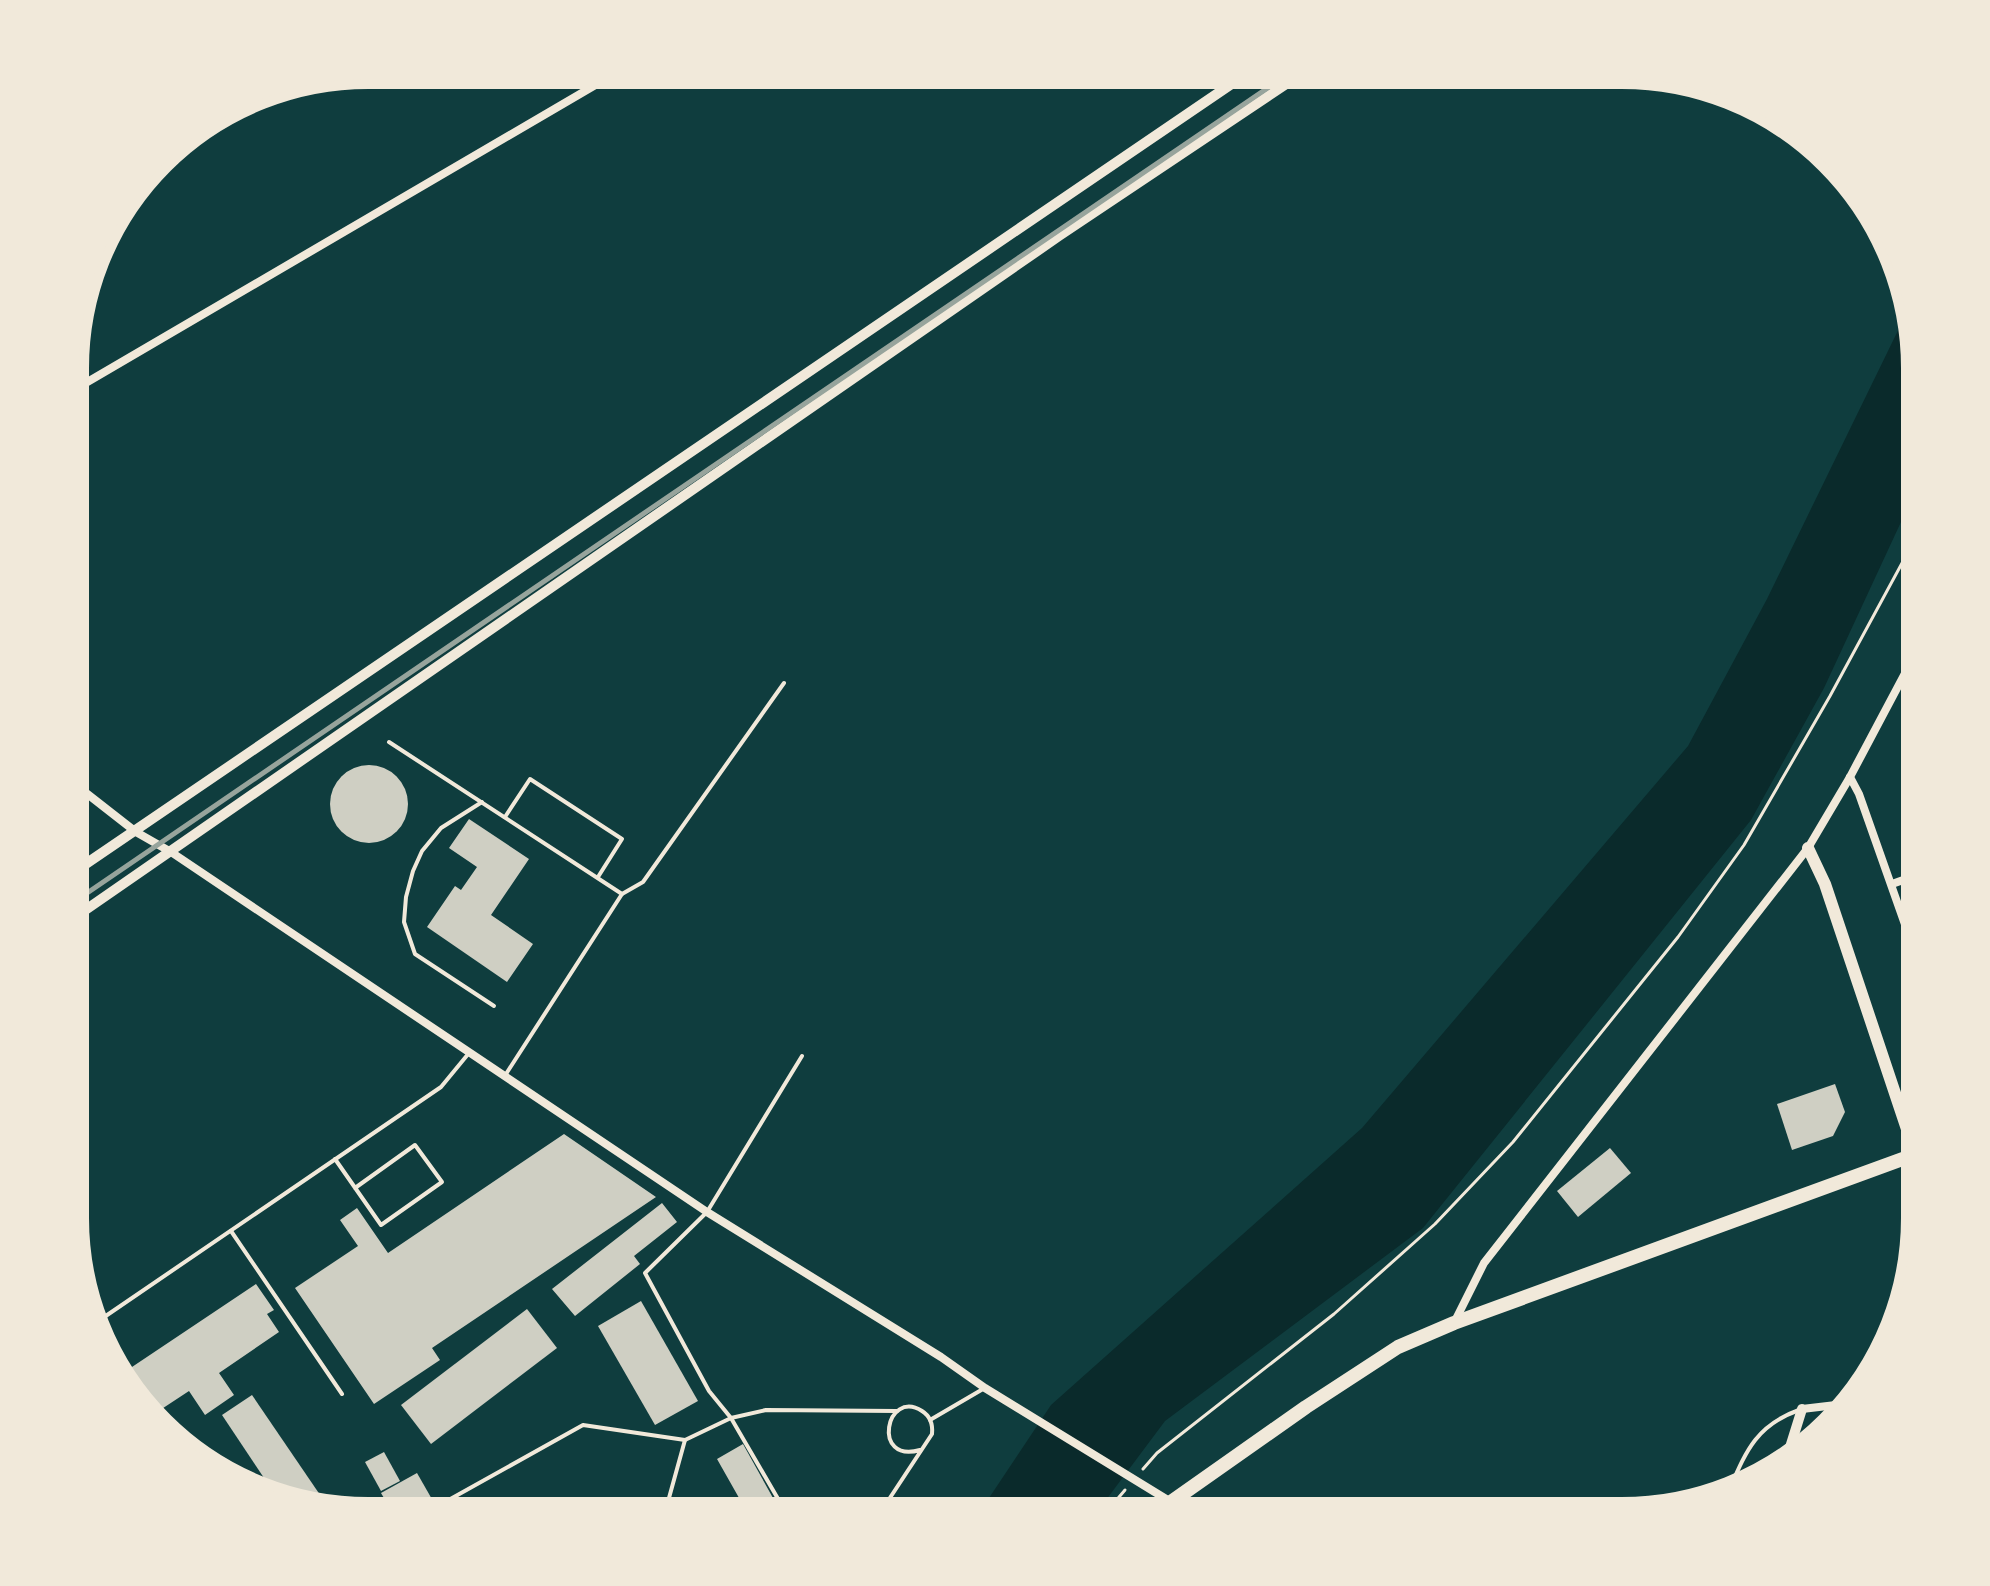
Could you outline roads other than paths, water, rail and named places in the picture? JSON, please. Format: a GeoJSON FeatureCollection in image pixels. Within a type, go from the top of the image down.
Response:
{"type":"FeatureCollection","features":[{"type":"Feature","properties":{"kind":"main road"},"geometry":{"type":"LineString","coordinates":[[1808,848],[1825,884],[1905,1119]]}},
{"type":"Feature","properties":{"kind":"main road"},"geometry":{"type":"LineString","coordinates":[[1172,1502],[1398,1347],[1454,1323],[1905,1162]]}},
{"type":"Feature","properties":{"kind":"street"},"geometry":{"type":"LineString","coordinates":[[84,384],[597,84]]}},
{"type":"Feature","properties":{"kind":"street"},"geometry":{"type":"LineString","coordinates":[[85,865],[1231,85]]}},
{"type":"Feature","properties":{"kind":"street"},"geometry":{"type":"LineString","coordinates":[[85,911],[1045,245],[1285,85]]}},
{"type":"Feature","properties":{"kind":"street"},"geometry":{"type":"LineString","coordinates":[[1454,1323],[1484,1263],[1808,848],[1906,672]]}},
{"type":"Feature","properties":{"kind":"street"},"geometry":{"type":"LineString","coordinates":[[1850,777],[1859,794],[1905,924]]}},
{"type":"Feature","properties":{"kind":"street"},"geometry":{"type":"LineString","coordinates":[[84,792],[136,832],[171,852],[707,1212],[1170,1502]]}},
{"type":"Feature","properties":{"kind":"street"},"geometry":{"type":"LineString","coordinates":[[1892,884],[1905,879]]}},
{"type":"Feature","properties":{"kind":"street"},"geometry":{"type":"LineString","coordinates":[[1790,1446],[1802,1409],[1836,1405]]}},
{"type":"Feature","properties":{"kind":"lane"},"geometry":{"type":"LineString","coordinates":[[505,1076],[622,894],[643,882],[784,683]]}},
{"type":"Feature","properties":{"kind":"lane"},"geometry":{"type":"LineString","coordinates":[[389,742],[622,894]]}},
{"type":"Feature","properties":{"kind":"lane"},"geometry":{"type":"LineString","coordinates":[[505,817],[530,779],[622,839],[598,877]]}},
{"type":"Feature","properties":{"kind":"lane"},"geometry":{"type":"LineString","coordinates":[[482,802],[441,828],[422,851],[409,884],[404,922],[415,954],[494,1006]]}},
{"type":"Feature","properties":{"kind":"lane"},"geometry":{"type":"LineString","coordinates":[[102,1318],[441,1087],[469,1053]]}},
{"type":"Feature","properties":{"kind":"lane"},"geometry":{"type":"LineString","coordinates":[[779,1501],[731,1418],[709,1391],[645,1273],[707,1212],[802,1056]]}},
{"type":"Feature","properties":{"kind":"lane"},"geometry":{"type":"LineString","coordinates":[[335,1159],[355,1188],[381,1225],[442,1182],[415,1145],[355,1188]]}},
{"type":"Feature","properties":{"kind":"lane"},"geometry":{"type":"LineString","coordinates":[[230,1231],[342,1394]]}},
{"type":"Feature","properties":{"kind":"lane"},"geometry":{"type":"LineString","coordinates":[[930,1420],[985,1388]]}},
{"type":"Feature","properties":{"kind":"lane"},"geometry":{"type":"LineString","coordinates":[[447,1501],[583,1425],[685,1440],[731,1418],[766,1410],[897,1411],[912,1407],[926,1413],[932,1434],[887,1501]]}},
{"type":"Feature","properties":{"kind":"lane"},"geometry":{"type":"LineString","coordinates":[[1734,1479],[1750,1443],[1779,1417],[1802,1409]]}},
{"type":"Feature","properties":{"kind":"lane"},"geometry":{"type":"LineString","coordinates":[[897,1411],[888,1423],[889,1438],[905,1452],[920,1450]]}},
{"type":"Feature","properties":{"kind":"lane"},"geometry":{"type":"LineString","coordinates":[[668,1501],[685,1440]]}},
{"type":"Feature","properties":{"kind":"water"},"geometry":{"type":"Polygon","coordinates":[[[1902,321],[1906,368],[1906,512],[1824,688],[1751,820],[1423,1228],[1165,1421],[1105,1502],[987,1502],[1051,1405],[1362,1128],[1688,746],[1767,599],[1902,321]]]}},
{"type":"Feature","properties":{"kind":"railway"},"geometry":{"type":"LineString","coordinates":[[85,895],[1272,85]]}}]}
